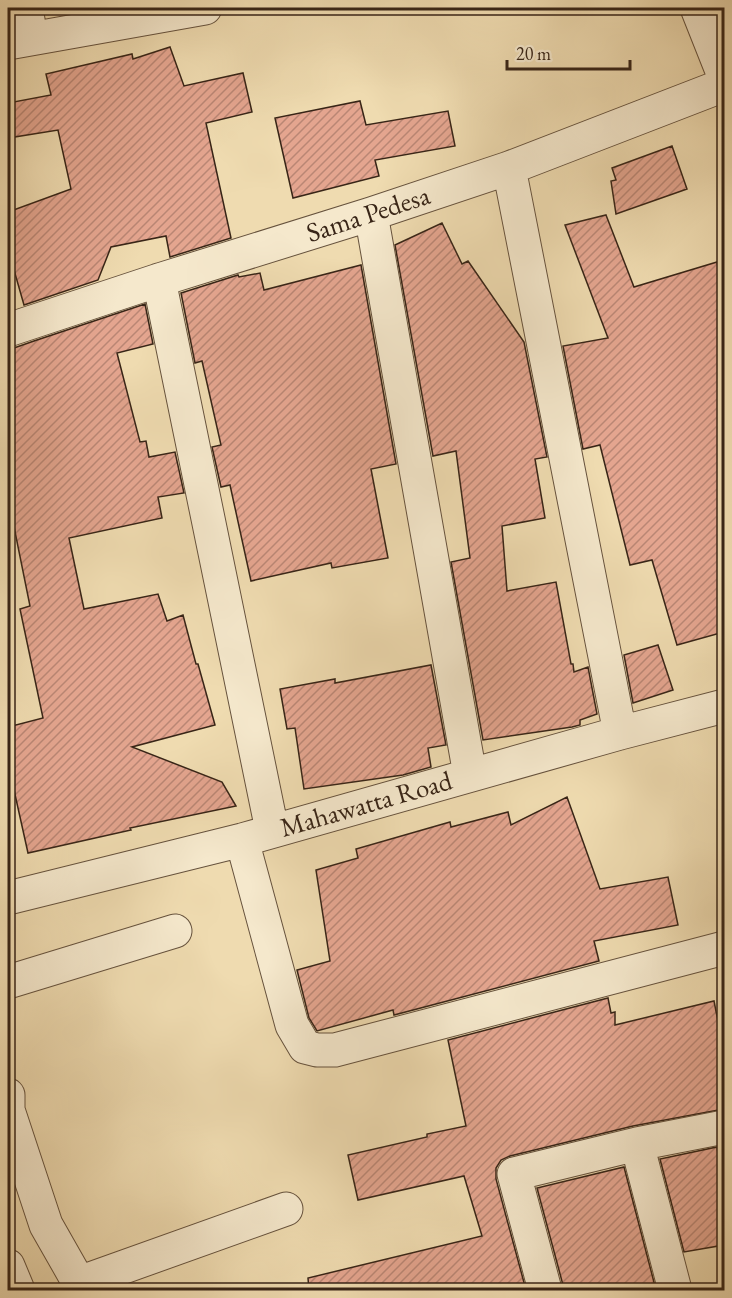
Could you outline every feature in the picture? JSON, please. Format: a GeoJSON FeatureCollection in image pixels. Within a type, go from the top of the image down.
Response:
{"type":"FeatureCollection","features":[{"type":"Feature","properties":{"kind":"street"},"geometry":{"type":"LineString","coordinates":[[22,30],[205,8]]}},
{"type":"Feature","properties":{"kind":"street"},"geometry":{"type":"LineString","coordinates":[[697,8],[724,76]]}},
{"type":"Feature","properties":{"kind":"street","name":"Sama Pedesa"},"geometry":{"type":"LineString","coordinates":[[8,330],[509,168],[724,85]]}},
{"type":"Feature","properties":{"kind":"street"},"geometry":{"type":"LineString","coordinates":[[509,168],[620,733]]}},
{"type":"Feature","properties":{"kind":"street"},"geometry":{"type":"LineString","coordinates":[[371,214],[470,775]]}},
{"type":"Feature","properties":{"kind":"street"},"geometry":{"type":"LineString","coordinates":[[159,280],[292,1025],[304,1047],[335,1050],[724,948]]}},
{"type":"Feature","properties":{"kind":"street","name":"Mahawatta Road"},"geometry":{"type":"LineString","coordinates":[[8,898],[257,835],[724,706]]}},
{"type":"Feature","properties":{"kind":"street"},"geometry":{"type":"LineString","coordinates":[[8,982],[175,931]]}},
{"type":"Feature","properties":{"kind":"street"},"geometry":{"type":"LineString","coordinates":[[8,1095],[8,1110],[46,1225],[80,1287],[286,1209]]}},
{"type":"Feature","properties":{"kind":"street"},"geometry":{"type":"LineString","coordinates":[[545,1290],[514,1174],[637,1144],[724,1127]]}},
{"type":"Feature","properties":{"kind":"street"},"geometry":{"type":"LineString","coordinates":[[637,1144],[675,1290]]}},
{"type":"Feature","properties":{"kind":"street"},"geometry":{"type":"LineString","coordinates":[[8,1266],[18,1290]]}},
{"type":"Feature","properties":{"kind":"building"},"geometry":{"type":"Polygon","coordinates":[[[170,47],[184,86],[243,73],[252,112],[206,123],[231,238],[170,257],[166,236],[111,247],[98,280],[24,305],[8,249],[8,212],[71,189],[58,130],[8,138],[8,103],[51,95],[46,74],[132,54],[133,59],[170,47]]]}},
{"type":"Feature","properties":{"kind":"building"},"geometry":{"type":"Polygon","coordinates":[[[360,101],[366,125],[448,111],[455,146],[375,160],[379,176],[293,198],[275,118],[360,101]]]}},
{"type":"Feature","properties":{"kind":"building"},"geometry":{"type":"Polygon","coordinates":[[[672,146],[687,189],[616,214],[611,181],[616,180],[612,168],[672,146]]]}},
{"type":"Feature","properties":{"kind":"building"},"geometry":{"type":"Polygon","coordinates":[[[606,215],[634,287],[717,262],[724,289],[724,632],[677,645],[652,560],[630,565],[600,445],[583,449],[563,346],[608,338],[565,225],[606,215]]]}},
{"type":"Feature","properties":{"kind":"building"},"geometry":{"type":"Polygon","coordinates":[[[442,223],[462,264],[468,261],[524,342],[547,457],[535,459],[545,518],[502,526],[507,591],[556,582],[571,664],[573,664],[574,672],[588,667],[597,714],[580,720],[580,725],[483,740],[451,562],[470,558],[456,451],[433,456],[395,245],[442,223]]]}},
{"type":"Feature","properties":{"kind":"building"},"geometry":{"type":"Polygon","coordinates":[[[361,265],[396,464],[371,469],[388,558],[332,568],[331,563],[251,581],[230,485],[221,487],[212,447],[221,445],[202,361],[195,363],[181,293],[238,275],[239,277],[260,273],[264,290],[361,265]]]}},
{"type":"Feature","properties":{"kind":"building"},"geometry":{"type":"Polygon","coordinates":[[[145,304],[153,344],[117,353],[140,442],[146,441],[149,457],[175,452],[184,493],[158,497],[162,518],[69,538],[84,609],[158,594],[167,621],[183,615],[196,664],[198,664],[215,725],[132,747],[222,782],[236,806],[130,828],[131,830],[28,853],[8,763],[8,727],[43,718],[20,609],[30,606],[8,497],[8,348],[14,348],[145,304]]]}},
{"type":"Feature","properties":{"kind":"building"},"geometry":{"type":"Polygon","coordinates":[[[658,645],[673,690],[633,703],[624,655],[658,645]]]}},
{"type":"Feature","properties":{"kind":"building"},"geometry":{"type":"Polygon","coordinates":[[[431,665],[446,745],[428,748],[431,767],[403,775],[304,789],[295,728],[287,729],[280,689],[335,679],[335,683],[431,665]]]}},
{"type":"Feature","properties":{"kind":"building"},"geometry":{"type":"Polygon","coordinates":[[[567,797],[600,889],[668,877],[678,925],[594,941],[599,961],[394,1015],[393,1010],[317,1031],[309,1018],[297,970],[330,961],[316,870],[358,858],[356,849],[450,822],[451,827],[508,812],[511,825],[567,797]]]}},
{"type":"Feature","properties":{"kind":"building"},"geometry":{"type":"Polygon","coordinates":[[[608,998],[611,1013],[615,1012],[615,1025],[714,1001],[724,1052],[724,1109],[633,1126],[501,1160],[496,1168],[496,1179],[526,1290],[309,1290],[308,1278],[482,1236],[464,1176],[358,1200],[348,1155],[466,1126],[448,1040],[608,998]]]}},
{"type":"Feature","properties":{"kind":"building"},"geometry":{"type":"Polygon","coordinates":[[[717,1147],[724,1195],[724,1245],[684,1252],[660,1159],[717,1147]]]}},
{"type":"Feature","properties":{"kind":"building"},"geometry":{"type":"Polygon","coordinates":[[[624,1167],[656,1290],[563,1290],[537,1188],[624,1167]]]}}]}
